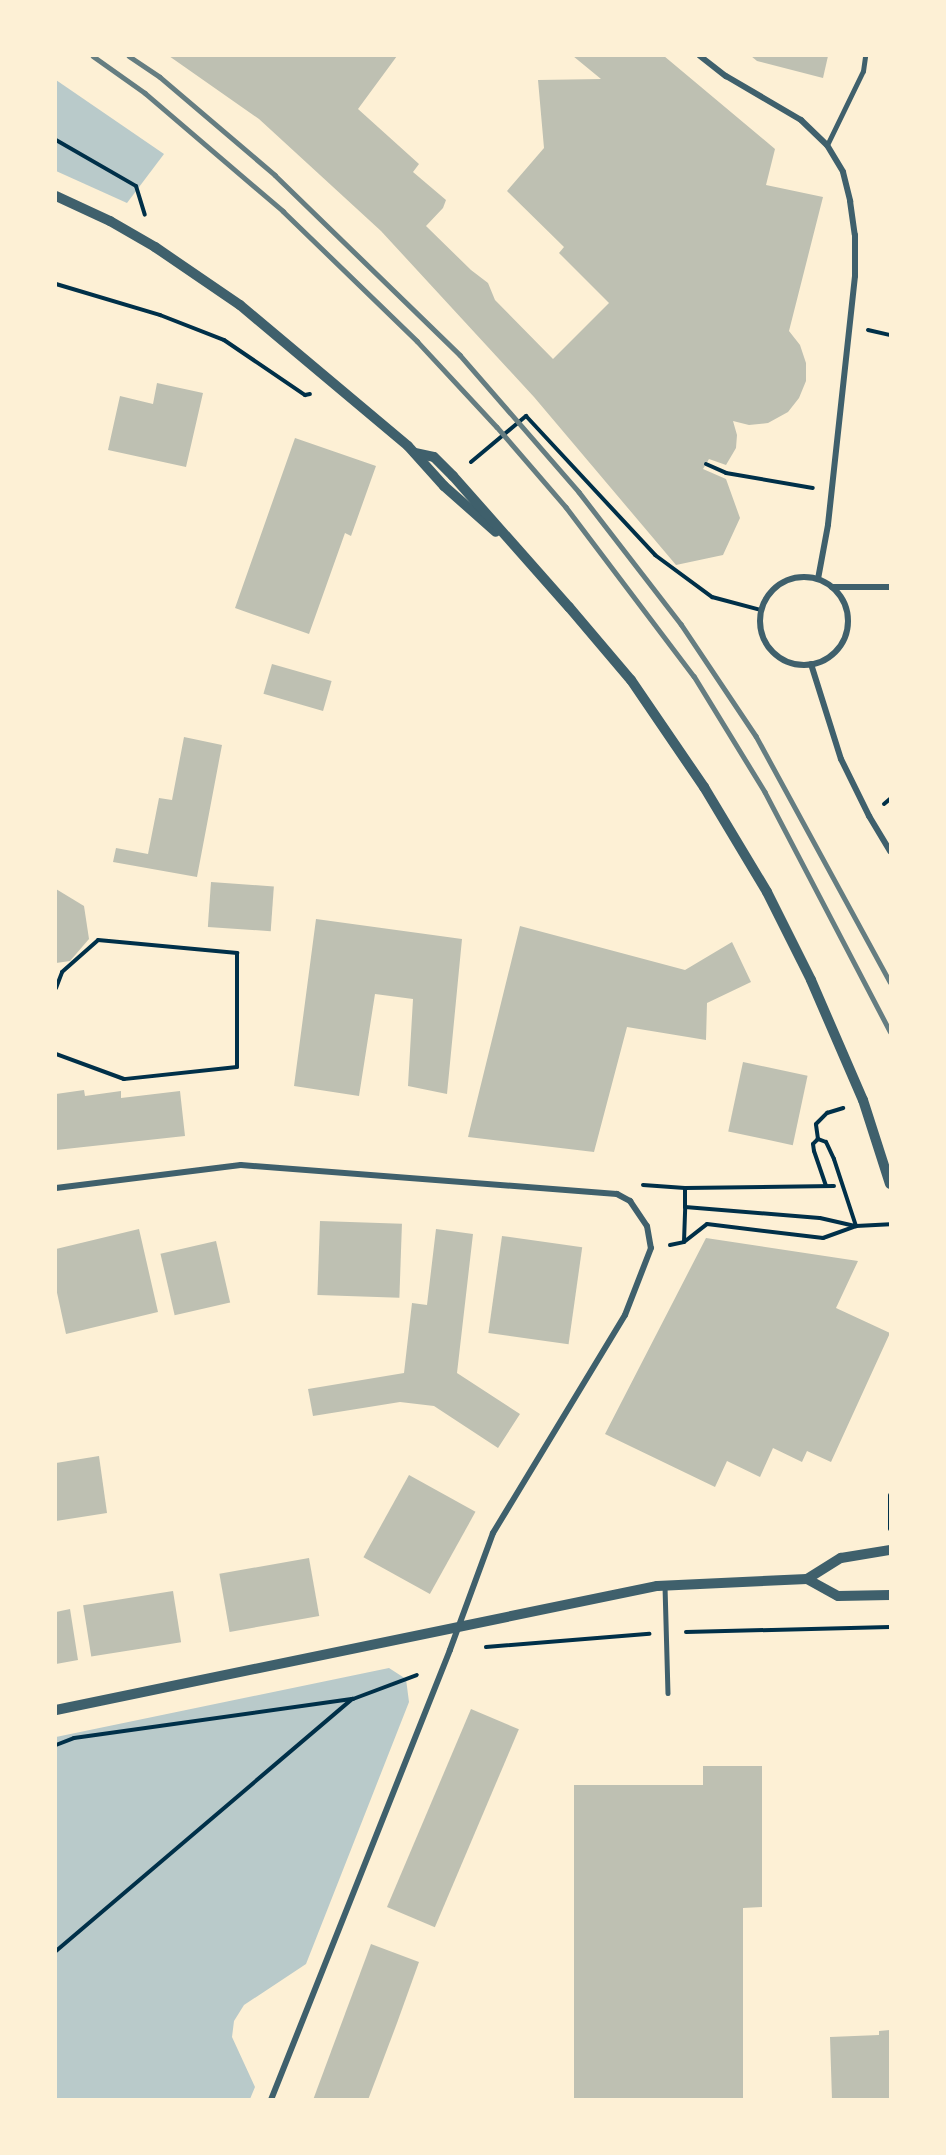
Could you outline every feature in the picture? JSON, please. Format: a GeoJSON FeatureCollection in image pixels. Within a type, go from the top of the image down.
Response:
{"type":"FeatureCollection","features":[{"type":"Feature","properties":{"kind":"street"},"geometry":{"type":"LineString","coordinates":[[700,56],[726,76],[801,120],[827,146],[843,172],[850,201],[855,235],[855,276],[831,492],[818,579]]}},
{"type":"Feature","properties":{"kind":"street"},"geometry":{"type":"LineString","coordinates":[[827,146],[863,71],[865,56]]}},
{"type":"Feature","properties":{"kind":"street"},"geometry":{"type":"LineString","coordinates":[[56,196],[110,221],[155,247],[240,305],[416,453],[434,457],[631,680],[704,787],[772,902],[825,1009],[863,1100],[891,1184]]}},
{"type":"Feature","properties":{"kind":"street"},"geometry":{"type":"LineString","coordinates":[[800,576],[818,579],[832,587],[845,607],[848,615],[847,632],[839,647],[827,658],[812,664],[790,663],[771,651],[761,632],[761,610],[769,594],[783,582],[800,576]]}},
{"type":"Feature","properties":{"kind":"street"},"geometry":{"type":"LineString","coordinates":[[832,587],[891,587]]}},
{"type":"Feature","properties":{"kind":"street"},"geometry":{"type":"LineString","coordinates":[[812,664],[841,759],[869,816],[891,851]]}},
{"type":"Feature","properties":{"kind":"street"},"geometry":{"type":"LineString","coordinates":[[56,1188],[241,1165],[617,1194],[630,1202],[647,1226],[651,1248],[625,1315],[493,1533],[450,1650],[271,2100]]}},
{"type":"Feature","properties":{"kind":"street"},"geometry":{"type":"LineString","coordinates":[[56,1710],[458,1626],[665,1586],[807,1579],[841,1558],[891,1550]]}},
{"type":"Feature","properties":{"kind":"street"},"geometry":{"type":"LineString","coordinates":[[807,1579],[838,1596],[891,1595]]}},
{"type":"Feature","properties":{"kind":"lane"},"geometry":{"type":"LineString","coordinates":[[665,1586],[668,1693]]}},
{"type":"Feature","properties":{"kind":"path"},"geometry":{"type":"LineString","coordinates":[[56,140],[136,186],[155,247]]}},
{"type":"Feature","properties":{"kind":"path"},"geometry":{"type":"LineString","coordinates":[[56,284],[160,315],[224,340],[305,396],[339,386]]}},
{"type":"Feature","properties":{"kind":"path"},"geometry":{"type":"LineString","coordinates":[[472,461],[526,416],[655,555],[712,597],[761,610]]}},
{"type":"Feature","properties":{"kind":"path"},"geometry":{"type":"LineString","coordinates":[[706,464],[726,473],[831,492]]}},
{"type":"Feature","properties":{"kind":"path"},"geometry":{"type":"LineString","coordinates":[[56,988],[62,972],[98,940],[237,953],[237,1067],[124,1079],[56,1054]]}},
{"type":"Feature","properties":{"kind":"path"},"geometry":{"type":"LineString","coordinates":[[818,1139],[816,1124],[827,1113],[863,1100]]}},
{"type":"Feature","properties":{"kind":"path"},"geometry":{"type":"LineString","coordinates":[[818,1139],[813,1144],[814,1151],[826,1186]]}},
{"type":"Feature","properties":{"kind":"path"},"geometry":{"type":"LineString","coordinates":[[818,1139],[826,1142],[834,1159],[856,1226]]}},
{"type":"Feature","properties":{"kind":"path"},"geometry":{"type":"LineString","coordinates":[[640,1185],[685,1188],[834,1186]]}},
{"type":"Feature","properties":{"kind":"path"},"geometry":{"type":"LineString","coordinates":[[684,1242],[685,1188]]}},
{"type":"Feature","properties":{"kind":"path"},"geometry":{"type":"LineString","coordinates":[[685,1207],[820,1218],[856,1226],[891,1224]]}},
{"type":"Feature","properties":{"kind":"path"},"geometry":{"type":"LineString","coordinates":[[651,1248],[684,1242],[707,1224],[824,1238],[856,1226]]}},
{"type":"Feature","properties":{"kind":"path"},"geometry":{"type":"LineString","coordinates":[[891,1495],[891,1538]]}},
{"type":"Feature","properties":{"kind":"path"},"geometry":{"type":"LineString","coordinates":[[450,1650],[665,1632],[891,1627]]}},
{"type":"Feature","properties":{"kind":"path"},"geometry":{"type":"LineString","coordinates":[[56,1745],[74,1738],[353,1699],[443,1665]]}},
{"type":"Feature","properties":{"kind":"path"},"geometry":{"type":"LineString","coordinates":[[56,1951],[353,1699]]}},
{"type":"Feature","properties":{"kind":"shaded area"},"geometry":{"type":"Polygon","coordinates":[[[56,80],[164,154],[127,203],[56,171],[56,80]]]}},
{"type":"Feature","properties":{"kind":"shaded area"},"geometry":{"type":"Polygon","coordinates":[[[389,1668],[406,1679],[409,1702],[306,1964],[244,2005],[234,2021],[232,2037],[255,2087],[250,2099],[56,2099],[56,1737],[389,1668]]]}},
{"type":"Feature","properties":{"kind":"building"},"geometry":{"type":"Polygon","coordinates":[[[169,56],[397,56],[358,109],[419,164],[413,172],[446,200],[443,208],[426,226],[471,270],[488,283],[495,300],[553,359],[609,303],[559,253],[564,247],[507,191],[544,148],[538,80],[601,79],[573,56],[664,56],[775,149],[766,185],[823,197],[789,331],[800,345],[806,363],[806,381],[799,398],[788,412],[768,423],[749,425],[733,421],[737,435],[736,448],[726,465],[709,459],[703,469],[726,479],[740,518],[723,555],[676,565],[534,397],[381,231],[259,119],[169,56]]]}},
{"type":"Feature","properties":{"kind":"building"},"geometry":{"type":"Polygon","coordinates":[[[751,56],[828,56],[823,78],[757,61],[751,56]]]}},
{"type":"Feature","properties":{"kind":"building"},"geometry":{"type":"Polygon","coordinates":[[[157,383],[203,393],[186,467],[108,450],[120,396],[153,404],[157,383]]]}},
{"type":"Feature","properties":{"kind":"building"},"geometry":{"type":"Polygon","coordinates":[[[295,438],[376,466],[351,536],[345,533],[309,634],[235,608],[295,438]]]}},
{"type":"Feature","properties":{"kind":"building"},"geometry":{"type":"Polygon","coordinates":[[[272,664],[332,681],[323,711],[263,694],[272,664]]]}},
{"type":"Feature","properties":{"kind":"building"},"geometry":{"type":"Polygon","coordinates":[[[184,737],[222,745],[197,877],[113,862],[116,848],[148,854],[159,798],[172,800],[184,737]]]}},
{"type":"Feature","properties":{"kind":"building"},"geometry":{"type":"Polygon","coordinates":[[[211,882],[274,886],[271,931],[208,927],[211,882]]]}},
{"type":"Feature","properties":{"kind":"building"},"geometry":{"type":"Polygon","coordinates":[[[56,889],[84,906],[89,939],[70,961],[56,963],[56,889]]]}},
{"type":"Feature","properties":{"kind":"building"},"geometry":{"type":"Polygon","coordinates":[[[316,919],[462,939],[447,1094],[408,1086],[413,999],[375,994],[359,1096],[294,1086],[316,919]]]}},
{"type":"Feature","properties":{"kind":"building"},"geometry":{"type":"Polygon","coordinates":[[[520,926],[685,970],[732,942],[751,982],[707,1003],[706,1040],[627,1027],[594,1152],[468,1137],[520,926]]]}},
{"type":"Feature","properties":{"kind":"building"},"geometry":{"type":"Polygon","coordinates":[[[743,1062],[808,1076],[793,1145],[728,1131],[743,1062]]]}},
{"type":"Feature","properties":{"kind":"building"},"geometry":{"type":"Polygon","coordinates":[[[84,1090],[85,1096],[121,1091],[121,1098],[180,1091],[185,1136],[56,1150],[56,1094],[84,1090]]]}},
{"type":"Feature","properties":{"kind":"building"},"geometry":{"type":"Polygon","coordinates":[[[320,1221],[402,1224],[399,1298],[317,1295],[320,1221]]]}},
{"type":"Feature","properties":{"kind":"building"},"geometry":{"type":"Polygon","coordinates":[[[139,1229],[158,1312],[66,1334],[56,1288],[56,1249],[139,1229]]]}},
{"type":"Feature","properties":{"kind":"building"},"geometry":{"type":"Polygon","coordinates":[[[436,1229],[473,1234],[457,1373],[520,1414],[498,1448],[434,1406],[400,1402],[313,1416],[308,1389],[404,1373],[412,1303],[427,1305],[436,1229]]]}},
{"type":"Feature","properties":{"kind":"building"},"geometry":{"type":"Polygon","coordinates":[[[502,1236],[582,1247],[569,1344],[488,1333],[502,1236]]]}},
{"type":"Feature","properties":{"kind":"building"},"geometry":{"type":"Polygon","coordinates":[[[706,1238],[858,1261],[836,1308],[890,1333],[831,1462],[807,1451],[802,1462],[773,1448],[760,1477],[727,1461],[715,1487],[605,1434],[706,1238]]]}},
{"type":"Feature","properties":{"kind":"building"},"geometry":{"type":"Polygon","coordinates":[[[216,1241],[230,1302],[175,1315],[160,1254],[216,1241]]]}},
{"type":"Feature","properties":{"kind":"building"},"geometry":{"type":"Polygon","coordinates":[[[99,1456],[107,1513],[56,1521],[56,1463],[99,1456]]]}},
{"type":"Feature","properties":{"kind":"building"},"geometry":{"type":"Polygon","coordinates":[[[409,1475],[475,1512],[430,1594],[363,1557],[409,1475]]]}},
{"type":"Feature","properties":{"kind":"building"},"geometry":{"type":"Polygon","coordinates":[[[309,1558],[319,1616],[230,1632],[219,1574],[309,1558]]]}},
{"type":"Feature","properties":{"kind":"building"},"geometry":{"type":"Polygon","coordinates":[[[173,1591],[181,1642],[91,1657],[83,1605],[173,1591]]]}},
{"type":"Feature","properties":{"kind":"building"},"geometry":{"type":"Polygon","coordinates":[[[70,1609],[78,1660],[56,1664],[56,1612],[70,1609]]]}},
{"type":"Feature","properties":{"kind":"building"},"geometry":{"type":"Polygon","coordinates":[[[471,1709],[519,1729],[435,1927],[387,1907],[471,1709]]]}},
{"type":"Feature","properties":{"kind":"building"},"geometry":{"type":"Polygon","coordinates":[[[703,1766],[762,1766],[762,1907],[743,1908],[743,2100],[574,2100],[574,1785],[703,1785],[703,1766]]]}},
{"type":"Feature","properties":{"kind":"building"},"geometry":{"type":"Polygon","coordinates":[[[371,1944],[419,1962],[397,2023],[368,2100],[313,2100],[371,1944]]]}},
{"type":"Feature","properties":{"kind":"building"},"geometry":{"type":"Polygon","coordinates":[[[890,2030],[890,2100],[832,2100],[830,2037],[879,2035],[879,2031],[890,2030]]]}},
{"type":"Feature","properties":{"kind":"railway"},"geometry":{"type":"LineString","coordinates":[[93,56],[145,93],[283,211],[417,341],[497,427],[566,507],[694,676],[765,792],[890,1031]]}},
{"type":"Feature","properties":{"kind":"railway"},"geometry":{"type":"LineString","coordinates":[[129,56],[160,77],[275,175],[460,355],[579,492],[681,624],[756,736],[890,982]]}}]}
